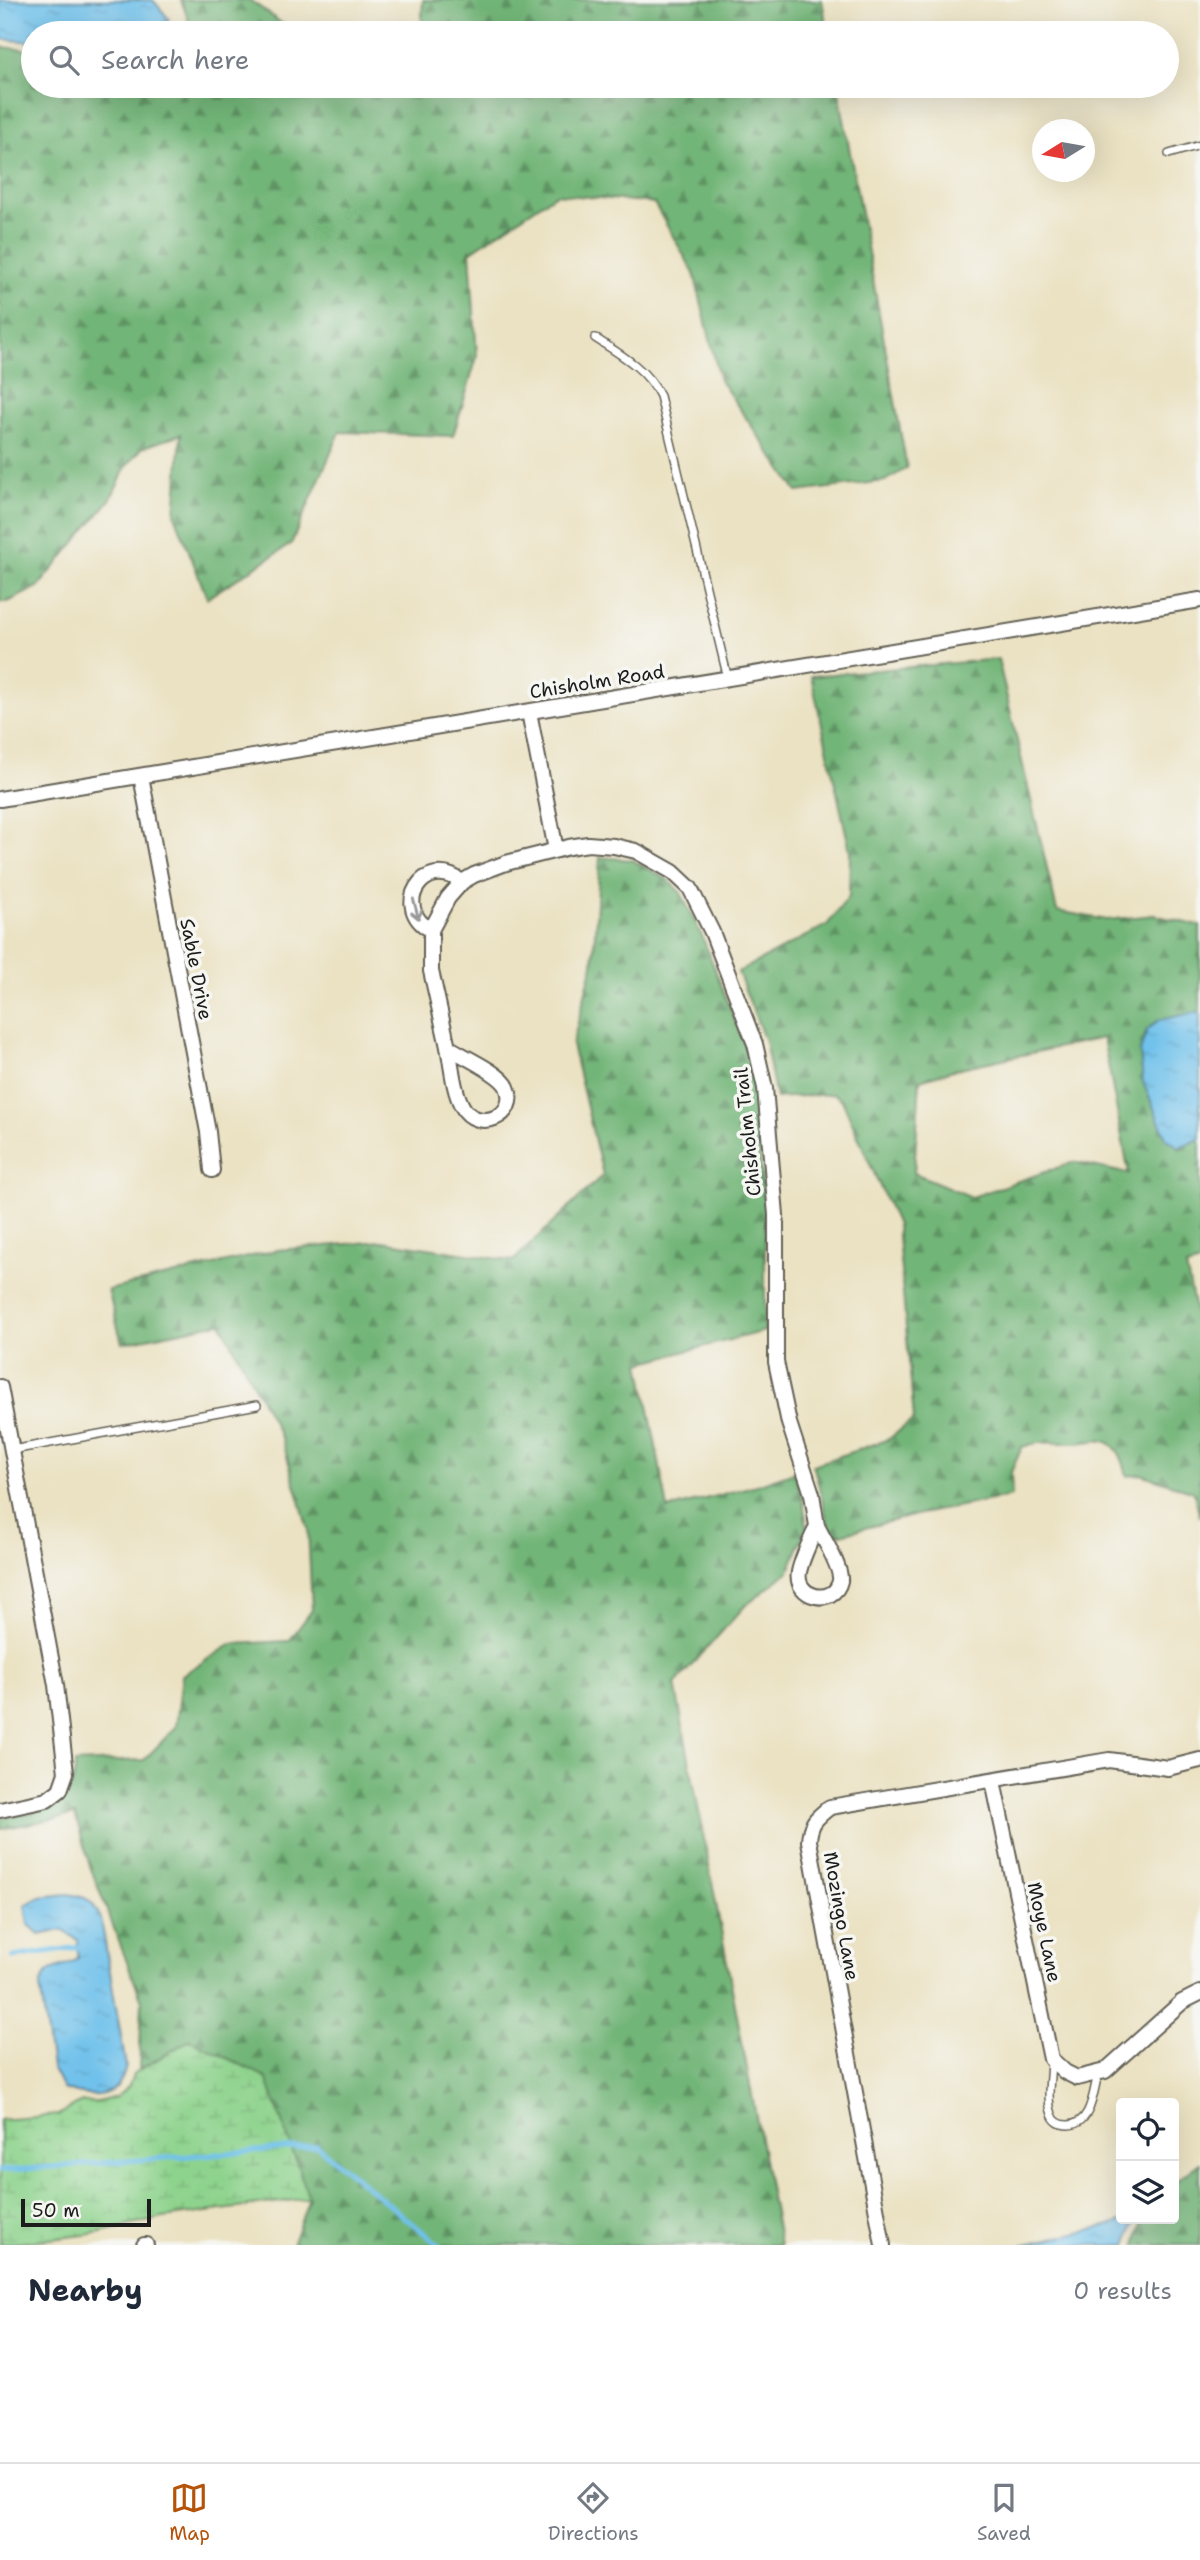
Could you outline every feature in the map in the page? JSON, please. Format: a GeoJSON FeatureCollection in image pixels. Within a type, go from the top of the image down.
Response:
{"type":"FeatureCollection","features":[{"type":"Feature","properties":{"kind":"street","name":"Chisholm Road"},"geometry":{"type":"LineString","coordinates":[[0,799],[1200,600]]}},
{"type":"Feature","properties":{"kind":"street"},"geometry":{"type":"LineString","coordinates":[[529,712],[556,850]]}},
{"type":"Feature","properties":{"kind":"street","name":"Sable Drive"},"geometry":{"type":"LineString","coordinates":[[141,776],[208,1132],[212,1170]]}},
{"type":"Feature","properties":{"kind":"street","name":"Chisholm Trail"},"geometry":{"type":"LineString","coordinates":[[448,1047],[501,1079],[507,1087],[507,1107],[499,1116],[489,1121],[481,1121],[471,1117],[463,1108],[456,1089],[431,971],[431,930],[447,898],[462,882],[506,863],[588,845],[614,846],[636,851],[673,872],[690,888],[712,932],[750,1031],[765,1087],[776,1215],[776,1362],[789,1423],[812,1494],[817,1526]]}},
{"type":"Feature","properties":{"kind":"street"},"geometry":{"type":"LineString","coordinates":[[431,930],[420,922],[414,912],[412,901],[415,889],[422,880],[432,874],[443,873],[462,882]]}},
{"type":"Feature","properties":{"kind":"street"},"geometry":{"type":"LineString","coordinates":[[0,1387],[56,1685],[66,1773],[60,1790],[47,1800],[0,1810]]}},
{"type":"Feature","properties":{"kind":"street","name":"Mozingo Lane"},"geometry":{"type":"LineString","coordinates":[[883,2245],[809,1841],[810,1827],[815,1818],[830,1807],[1110,1760],[1168,1769],[1200,1760]]}},
{"type":"Feature","properties":{"kind":"street","name":"Moye Lane"},"geometry":{"type":"LineString","coordinates":[[993,1781],[1051,2059]]}},
{"type":"Feature","properties":{"kind":"street"},"geometry":{"type":"LineString","coordinates":[[1051,2059],[1065,2072],[1077,2078],[1105,2071],[1182,2002],[1200,1993]]}},
{"type":"Feature","properties":{"kind":"lane"},"geometry":{"type":"LineString","coordinates":[[1169,154],[1200,145]]}},
{"type":"Feature","properties":{"kind":"lane"},"geometry":{"type":"LineString","coordinates":[[595,338],[631,361],[653,382],[660,396],[728,679]]}},
{"type":"Feature","properties":{"kind":"lane"},"geometry":{"type":"LineString","coordinates":[[12,1450],[257,1405]]}},
{"type":"Feature","properties":{"kind":"lane"},"geometry":{"type":"LineString","coordinates":[[1051,2059],[1050,2111],[1055,2121],[1064,2126],[1078,2124],[1088,2114],[1098,2073]]}},
{"type":"Feature","properties":{"kind":"green space"},"geometry":{"type":"Polygon","coordinates":[[[181,0],[250,0],[279,21],[189,21],[181,0]]]}},
{"type":"Feature","properties":{"kind":"green space"},"geometry":{"type":"Polygon","coordinates":[[[423,0],[822,0],[826,21],[422,21],[423,0]]]}},
{"type":"Feature","properties":{"kind":"green space"},"geometry":{"type":"Polygon","coordinates":[[[0,47],[21,49],[21,98],[840,98],[907,468],[885,481],[797,492],[720,380],[694,273],[654,203],[556,194],[470,252],[477,357],[453,436],[340,432],[291,544],[207,598],[175,515],[181,434],[142,448],[126,467],[110,500],[38,587],[8,602],[0,602],[0,47]]]}},
{"type":"Feature","properties":{"kind":"green space"},"geometry":{"type":"Polygon","coordinates":[[[998,659],[1057,911],[1107,920],[1154,915],[1200,926],[1200,1014],[1197,1012],[1179,1147],[1200,1139],[1200,1263],[1186,1267],[1200,1333],[1200,1517],[1194,1492],[1141,1474],[1127,1476],[1120,1455],[1109,1443],[1098,1440],[1076,1443],[1043,1442],[1022,1447],[1011,1472],[1012,1496],[920,1514],[833,1536],[813,1465],[889,1439],[914,1419],[897,1225],[842,1100],[834,1094],[776,1098],[765,1041],[738,972],[827,925],[849,896],[850,851],[811,676],[998,659]],[[1103,1038],[960,1068],[920,1080],[914,1173],[972,1197],[1074,1162],[1129,1174],[1103,1038]]]}},
{"type":"Feature","properties":{"kind":"green space"},"geometry":{"type":"Polygon","coordinates":[[[600,857],[632,860],[667,879],[681,893],[702,936],[745,1046],[755,1089],[765,1216],[765,1331],[640,1363],[668,1509],[794,1472],[802,1496],[807,1526],[789,1571],[743,1608],[675,1684],[780,2245],[292,2245],[309,2198],[190,2040],[139,2070],[142,2001],[91,1869],[75,1815],[0,1829],[0,1818],[40,1810],[61,1800],[74,1779],[75,1763],[144,1760],[176,1727],[182,1675],[232,1644],[289,1641],[312,1610],[308,1529],[282,1439],[221,1323],[122,1343],[108,1290],[277,1250],[382,1241],[513,1261],[603,1175],[572,1045],[593,964],[600,857]]]}},
{"type":"Feature","properties":{"kind":"green space"},"geometry":{"type":"Polygon","coordinates":[[[190,2040],[266,2077],[309,2198],[163,2218],[92,2234],[0,2245],[0,2120],[58,2115],[82,2102],[98,2102],[116,2097],[129,2086],[133,2074],[190,2040]]]}},
{"type":"Feature","properties":{"kind":"green space"},"geometry":{"type":"Polygon","coordinates":[[[1200,2163],[1200,2245],[1136,2245],[1142,2224],[1179,2224],[1179,2178],[1200,2163]]]}},
{"type":"Feature","properties":{"kind":"water"},"geometry":{"type":"Polygon","coordinates":[[[0,0],[153,0],[169,19],[21,21],[21,41],[0,39],[0,0]]]}},
{"type":"Feature","properties":{"kind":"water"},"geometry":{"type":"Polygon","coordinates":[[[1197,1012],[1200,1014],[1200,1139],[1179,1147],[1166,1138],[1143,1082],[1140,1051],[1147,1030],[1159,1020],[1197,1012]]]}},
{"type":"Feature","properties":{"kind":"water"},"geometry":{"type":"Polygon","coordinates":[[[67,1894],[89,1900],[101,1919],[126,2066],[117,2086],[103,2094],[84,2095],[63,2089],[52,2068],[40,1986],[52,1970],[78,1958],[78,1940],[62,1930],[40,1935],[28,1924],[25,1905],[40,1897],[67,1894]]]}},
{"type":"Feature","properties":{"kind":"water"},"geometry":{"type":"Polygon","coordinates":[[[1116,2223],[1134,2224],[1127,2245],[1022,2245],[1116,2223]]]}},
{"type":"Feature","properties":{"kind":"waterway"},"geometry":{"type":"LineString","coordinates":[[13,1957],[78,1947]]}},
{"type":"Feature","properties":{"kind":"waterway"},"geometry":{"type":"LineString","coordinates":[[0,2171],[317,2146],[439,2245]]}}]}
